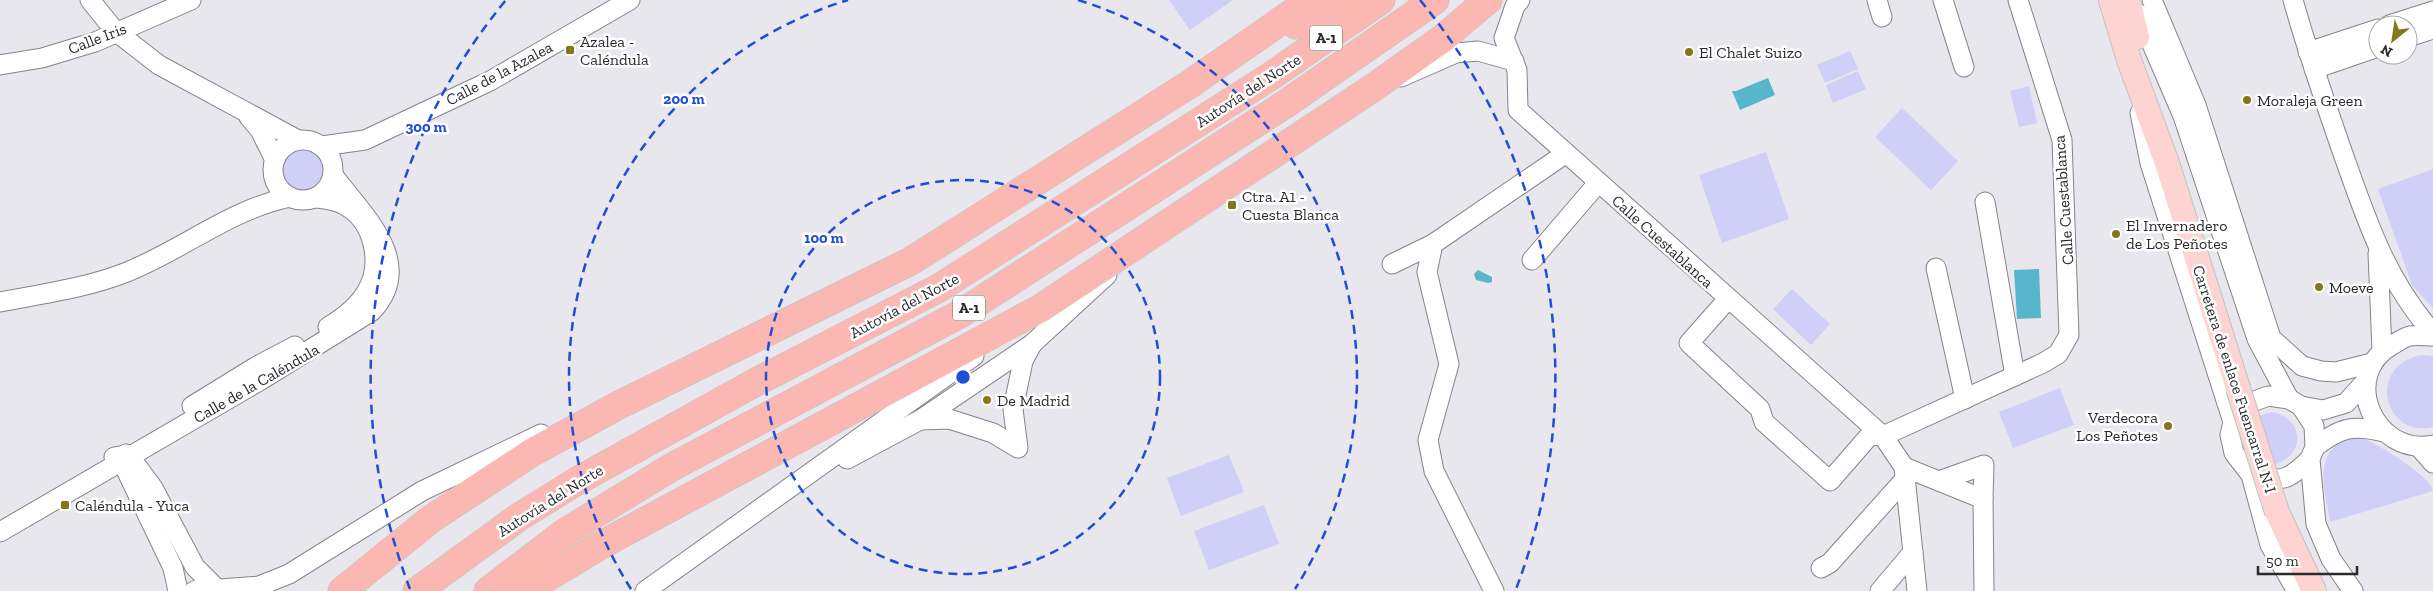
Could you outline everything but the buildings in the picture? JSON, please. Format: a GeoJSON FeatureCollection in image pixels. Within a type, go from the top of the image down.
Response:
{"type":"FeatureCollection","features":[{"type":"Feature","properties":{"kind":"highway"},"geometry":{"type":"LineString","coordinates":[[342,591],[431,519],[533,452],[617,406],[910,260],[1190,84],[1310,0]]}},
{"type":"Feature","properties":{"kind":"highway"},"geometry":{"type":"LineString","coordinates":[[1190,84],[1340,0]]}},
{"type":"Feature","properties":{"kind":"highway","name":"Autovía del Norte"},"geometry":{"type":"LineString","coordinates":[[417,591],[519,517],[577,481],[758,381],[939,288],[1255,86],[1381,0]]}},
{"type":"Feature","properties":{"kind":"highway","name":"Autovía del Norte"},"geometry":{"type":"LineString","coordinates":[[488,591],[564,534],[672,467],[960,314],[1288,103],[1436,0]]}},
{"type":"Feature","properties":{"kind":"highway"},"geometry":{"type":"LineString","coordinates":[[1088,276],[1098,263],[1379,71],[1463,0]]}},
{"type":"Feature","properties":{"kind":"highway"},"geometry":{"type":"LineString","coordinates":[[525,591],[601,545],[1041,308],[1144,238],[1377,86],[1444,38],[1488,0]]}},
{"type":"Feature","properties":{"kind":"highway"},"geometry":{"type":"LineString","coordinates":[[552,591],[692,497]]}},
{"type":"Feature","properties":{"kind":"main road","name":"Carretera de enlace Fuencarral N-I"},"geometry":{"type":"LineString","coordinates":[[2111,0],[2129,60],[2167,163],[2277,512],[2314,591]]}},
{"type":"Feature","properties":{"kind":"main road","name":"Carretera de enlace Fuencarral N-I"},"geometry":{"type":"LineString","coordinates":[[2128,0],[2167,163]]}},
{"type":"Feature","properties":{"kind":"street"},"geometry":{"type":"LineString","coordinates":[[90,0],[115,32],[159,65],[239,108],[298,140],[315,142],[322,146],[329,154],[333,174],[324,192],[316,198],[300,200],[290,198],[281,191],[276,183],[274,166],[260,130],[239,108]]}},
{"type":"Feature","properties":{"kind":"street","name":"Calle Iris"},"geometry":{"type":"LineString","coordinates":[[0,65],[42,58],[95,42],[191,0]]}},
{"type":"Feature","properties":{"kind":"street","name":"Calle de la Azalea"},"geometry":{"type":"LineString","coordinates":[[333,174],[348,155],[365,140],[490,81],[630,0]]}},
{"type":"Feature","properties":{"kind":"street","name":"Calle Cuestablanca"},"geometry":{"type":"LineString","coordinates":[[1520,0],[1515,6],[1504,38],[1517,70],[1518,110],[1598,184],[1883,436],[1905,473],[1917,591]]}},
{"type":"Feature","properties":{"kind":"street"},"geometry":{"type":"LineString","coordinates":[[1943,0],[1964,67]]}},
{"type":"Feature","properties":{"kind":"street","name":"Calle Cuestablanca"},"geometry":{"type":"LineString","coordinates":[[1728,299],[1690,343],[1760,408],[1764,422],[1830,481],[1870,436],[1883,436],[2015,376],[2058,354],[2069,335],[2070,310],[2062,140],[2018,0]]}},
{"type":"Feature","properties":{"kind":"street"},"geometry":{"type":"LineString","coordinates":[[2132,0],[2183,116],[2257,339],[2295,402],[2314,426],[2312,453],[2316,524],[2331,559],[2353,591]]}},
{"type":"Feature","properties":{"kind":"street"},"geometry":{"type":"LineString","coordinates":[[2152,0],[2196,105],[2271,338],[2302,366],[2321,371],[2336,372],[2377,357],[2408,336],[2433,334]]}},
{"type":"Feature","properties":{"kind":"street"},"geometry":{"type":"LineString","coordinates":[[2293,0],[2311,60],[2378,249],[2416,313],[2433,334]]}},
{"type":"Feature","properties":{"kind":"street"},"geometry":{"type":"LineString","coordinates":[[2418,16],[2433,11]]}},
{"type":"Feature","properties":{"kind":"street"},"geometry":{"type":"LineString","coordinates":[[2418,34],[2433,29]]}},
{"type":"Feature","properties":{"kind":"street"},"geometry":{"type":"LineString","coordinates":[[2311,60],[2368,34]]}},
{"type":"Feature","properties":{"kind":"street"},"geometry":{"type":"LineString","coordinates":[[2311,60],[2368,49]]}},
{"type":"Feature","properties":{"kind":"street"},"geometry":{"type":"LineString","coordinates":[[1377,86],[1427,67],[1456,53],[1478,51],[1514,61]]}},
{"type":"Feature","properties":{"kind":"street"},"geometry":{"type":"LineString","coordinates":[[2129,60],[2150,163],[2233,422]]}},
{"type":"Feature","properties":{"kind":"street"},"geometry":{"type":"LineString","coordinates":[[240,212],[263,188],[283,147],[298,140]]}},
{"type":"Feature","properties":{"kind":"street","name":"Calle de la Azalea"},"geometry":{"type":"LineString","coordinates":[[322,146],[365,140]]}},
{"type":"Feature","properties":{"kind":"street"},"geometry":{"type":"LineString","coordinates":[[1392,264],[1433,244],[1565,154]]}},
{"type":"Feature","properties":{"kind":"street","name":"Calle de la Caléndula"},"geometry":{"type":"LineString","coordinates":[[0,519],[88,474],[125,458],[130,448],[357,323],[379,304],[390,280],[390,261],[384,247],[362,211],[333,174]]}},
{"type":"Feature","properties":{"kind":"street","name":"Calle Cuestablanca"},"geometry":{"type":"LineString","coordinates":[[1532,260],[1598,184]]}},
{"type":"Feature","properties":{"kind":"street"},"geometry":{"type":"LineString","coordinates":[[0,302],[82,286],[126,273],[178,248],[240,212],[290,198]]}},
{"type":"Feature","properties":{"kind":"street","name":"Calle de la Caléndula"},"geometry":{"type":"LineString","coordinates":[[0,532],[88,474],[110,452],[151,437],[250,370],[338,321],[358,303],[373,276],[373,242],[358,215],[351,209],[338,202],[316,198]]}},
{"type":"Feature","properties":{"kind":"street"},"geometry":{"type":"LineString","coordinates":[[1985,202],[2015,376]]}},
{"type":"Feature","properties":{"kind":"street"},"geometry":{"type":"LineString","coordinates":[[780,495],[920,420],[1032,344],[1086,296],[1144,238]]}},
{"type":"Feature","properties":{"kind":"street"},"geometry":{"type":"LineString","coordinates":[[1433,244],[1427,272],[1449,364],[1428,440],[1434,471],[1494,591]]}},
{"type":"Feature","properties":{"kind":"street"},"geometry":{"type":"LineString","coordinates":[[2297,591],[2270,545],[2252,475],[2234,453],[2230,435],[2233,422],[2247,404],[2268,396],[2323,410],[2346,403],[2366,381],[2377,357],[2378,249]]}},
{"type":"Feature","properties":{"kind":"street"},"geometry":{"type":"LineString","coordinates":[[1936,268],[1965,399]]}},
{"type":"Feature","properties":{"kind":"street"},"geometry":{"type":"LineString","coordinates":[[645,591],[1041,308]]}},
{"type":"Feature","properties":{"kind":"street"},"geometry":{"type":"LineString","coordinates":[[920,420],[949,419],[993,433],[1018,448],[1013,409],[1023,361],[1032,344]]}},
{"type":"Feature","properties":{"kind":"street"},"geometry":{"type":"LineString","coordinates":[[2366,381],[2368,408],[2384,432],[2400,443],[2426,446],[2433,463]]}},
{"type":"Feature","properties":{"kind":"street"},"geometry":{"type":"LineString","coordinates":[[194,591],[205,587],[220,589],[259,586],[289,574],[422,491],[584,414],[617,406]]}},
{"type":"Feature","properties":{"kind":"street"},"geometry":{"type":"LineString","coordinates":[[2252,475],[2273,481],[2293,476],[2312,453],[2333,433],[2350,427],[2384,432]]}},
{"type":"Feature","properties":{"kind":"street"},"geometry":{"type":"LineString","coordinates":[[151,437],[149,470],[145,492],[173,568],[178,591]]}},
{"type":"Feature","properties":{"kind":"street"},"geometry":{"type":"LineString","coordinates":[[125,458],[127,472],[145,492],[195,566],[220,589]]}},
{"type":"Feature","properties":{"kind":"street"},"geometry":{"type":"LineString","coordinates":[[1939,481],[1984,465],[1984,591]]}},
{"type":"Feature","properties":{"kind":"street"},"geometry":{"type":"LineString","coordinates":[[1821,568],[1830,562],[1905,473],[1939,481],[1983,499]]}},
{"type":"Feature","properties":{"kind":"street"},"geometry":{"type":"LineString","coordinates":[[88,474],[108,478],[145,492]]}},
{"type":"Feature","properties":{"kind":"street"},"geometry":{"type":"LineString","coordinates":[[1880,591],[1913,552]]}},
{"type":"Feature","properties":{"kind":"shaded area"},"geometry":{"type":"Polygon","coordinates":[[[1169,0],[1233,0],[1190,30],[1169,0]]]}},
{"type":"Feature","properties":{"kind":"shaded area"},"geometry":{"type":"Polygon","coordinates":[[[1850,51],[1858,69],[1825,83],[1817,65],[1850,51]]]}},
{"type":"Feature","properties":{"kind":"shaded area"},"geometry":{"type":"Polygon","coordinates":[[[1858,71],[1866,89],[1833,103],[1826,85],[1858,71]]]}},
{"type":"Feature","properties":{"kind":"shaded area"},"geometry":{"type":"Polygon","coordinates":[[[1768,78],[1775,95],[1740,110],[1732,91],[1768,78]]]}},
{"type":"Feature","properties":{"kind":"shaded area"},"geometry":{"type":"Polygon","coordinates":[[[2029,86],[2037,123],[2019,127],[2010,91],[2029,86]]]}},
{"type":"Feature","properties":{"kind":"shaded area"},"geometry":{"type":"Polygon","coordinates":[[[1902,108],[1958,161],[1931,190],[1875,137],[1902,108]]]}},
{"type":"Feature","properties":{"kind":"shaded area"},"geometry":{"type":"Polygon","coordinates":[[[302,149],[314,153],[320,159],[324,171],[320,183],[314,189],[302,193],[290,189],[284,183],[280,171],[284,159],[290,153],[302,149]]]}},
{"type":"Feature","properties":{"kind":"shaded area"},"geometry":{"type":"Polygon","coordinates":[[[1766,152],[1789,219],[1722,243],[1699,175],[1766,152]]]}},
{"type":"Feature","properties":{"kind":"shaded area"},"geometry":{"type":"Polygon","coordinates":[[[2433,169],[2433,308],[2412,285],[2378,189],[2433,169]]]}},
{"type":"Feature","properties":{"kind":"shaded area"},"geometry":{"type":"Polygon","coordinates":[[[2039,269],[2041,318],[2017,319],[2014,270],[2039,269]]]}},
{"type":"Feature","properties":{"kind":"shaded area"},"geometry":{"type":"Polygon","coordinates":[[[1478,270],[1492,277],[1492,282],[1476,280],[1474,274],[1478,270]]]}},
{"type":"Feature","properties":{"kind":"shaded area"},"geometry":{"type":"Polygon","coordinates":[[[1792,289],[1830,324],[1811,345],[1773,309],[1792,289]]]}},
{"type":"Feature","properties":{"kind":"shaded area"},"geometry":{"type":"Polygon","coordinates":[[[2421,355],[2433,356],[2433,427],[2417,428],[2403,423],[2394,413],[2388,400],[2387,387],[2392,373],[2403,362],[2421,355]]]}},
{"type":"Feature","properties":{"kind":"shaded area"},"geometry":{"type":"Polygon","coordinates":[[[2060,388],[2074,425],[2013,448],[1999,412],[2060,388]]]}},
{"type":"Feature","properties":{"kind":"shaded area"},"geometry":{"type":"Polygon","coordinates":[[[2272,412],[2283,416],[2291,422],[2296,429],[2297,438],[2296,446],[2291,454],[2273,465],[2256,417],[2272,412]]]}},
{"type":"Feature","properties":{"kind":"shaded area"},"geometry":{"type":"Polygon","coordinates":[[[2347,438],[2363,439],[2391,454],[2415,470],[2431,485],[2433,491],[2330,522],[2324,486],[2325,464],[2329,454],[2336,445],[2347,438]]]}},
{"type":"Feature","properties":{"kind":"shaded area"},"geometry":{"type":"Polygon","coordinates":[[[1229,455],[1244,492],[1181,516],[1167,478],[1229,455]]]}},
{"type":"Feature","properties":{"kind":"shaded area"},"geometry":{"type":"Polygon","coordinates":[[[1264,505],[1279,544],[1209,570],[1194,531],[1264,505]]]}},
{"type":"Feature","properties":{"kind":"place","name":"Azalea - Caléndula"},"geometry":{"type":"Point","coordinates":[570,50]}},
{"type":"Feature","properties":{"kind":"place","name":"El Chalet Suizo"},"geometry":{"type":"Point","coordinates":[1689,52]}},
{"type":"Feature","properties":{"kind":"place","name":"Moraleja Green"},"geometry":{"type":"Point","coordinates":[2247,100]}},
{"type":"Feature","properties":{"kind":"place","name":"Ctra. A1 - Cuesta Blanca"},"geometry":{"type":"Point","coordinates":[1232,205]}},
{"type":"Feature","properties":{"kind":"place","name":"El Invernadero de Los Peñotes"},"geometry":{"type":"Point","coordinates":[2116,234]}},
{"type":"Feature","properties":{"kind":"place","name":"Moeve"},"geometry":{"type":"Point","coordinates":[2319,287]}},
{"type":"Feature","properties":{"kind":"place","name":"De Madrid"},"geometry":{"type":"Point","coordinates":[987,400]}},
{"type":"Feature","properties":{"kind":"place","name":"Verdecora Los Peñotes"},"geometry":{"type":"Point","coordinates":[2168,426]}},
{"type":"Feature","properties":{"kind":"place","name":"Caléndula - Yuca"},"geometry":{"type":"Point","coordinates":[65,505]}}]}
